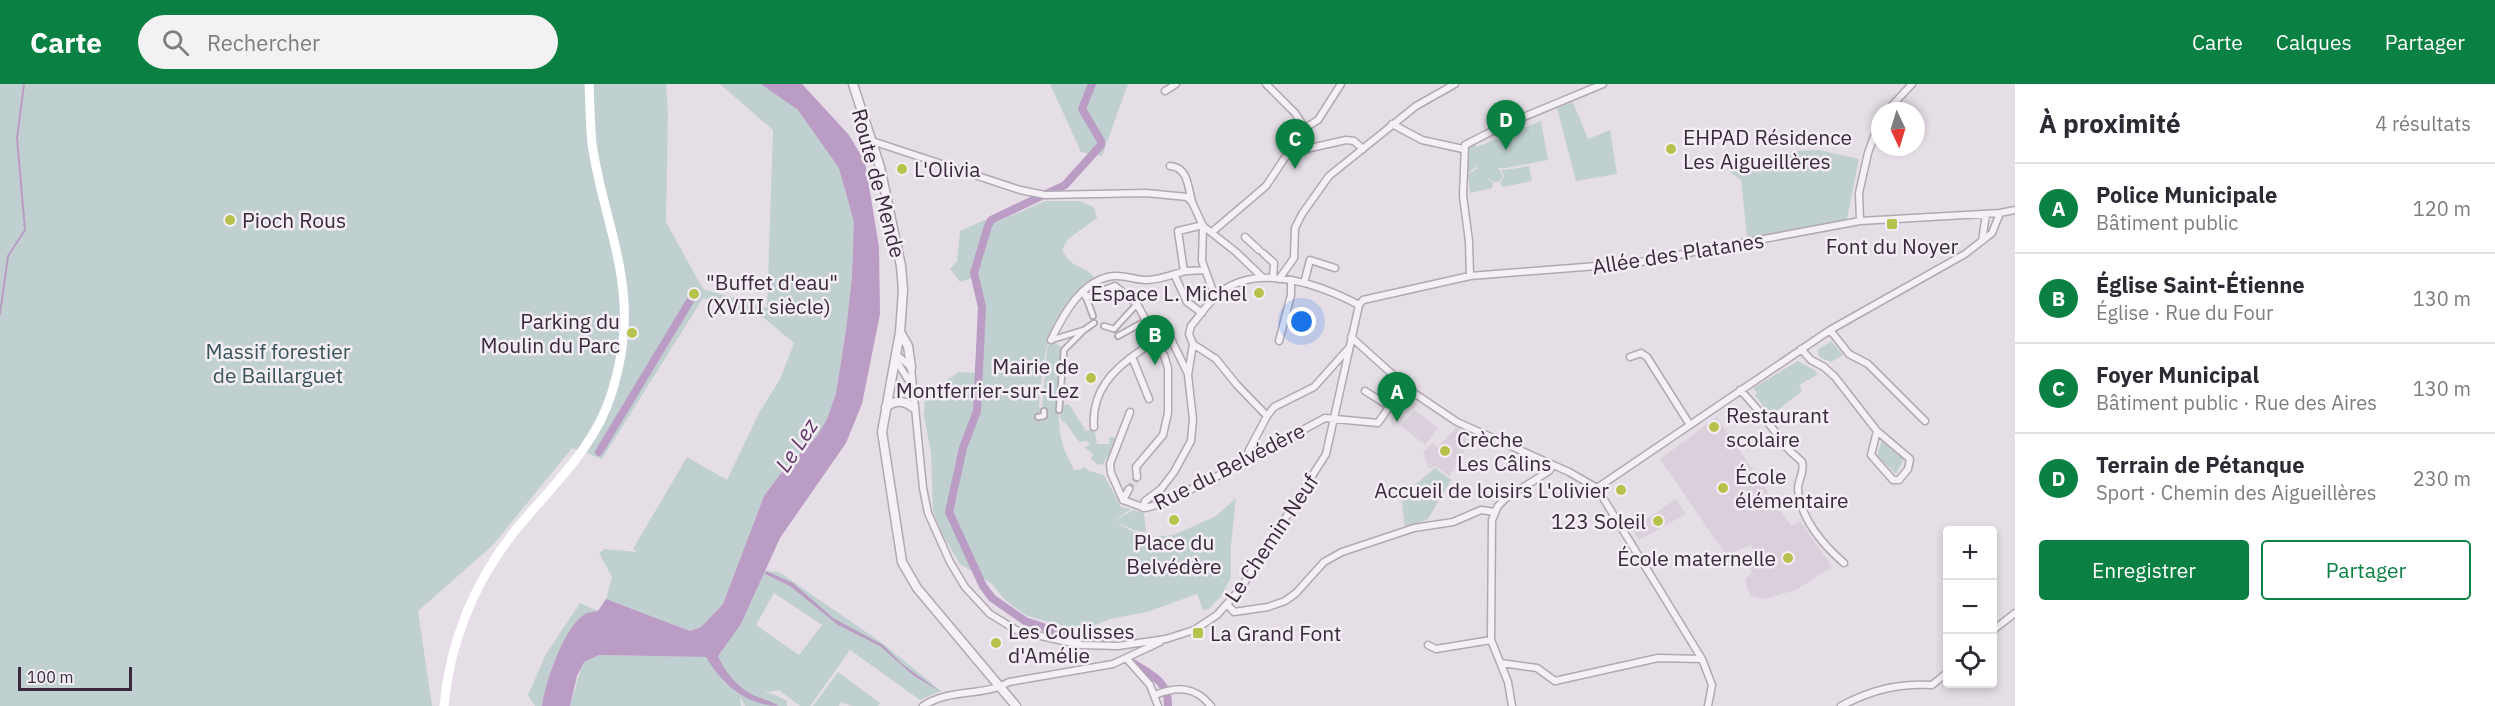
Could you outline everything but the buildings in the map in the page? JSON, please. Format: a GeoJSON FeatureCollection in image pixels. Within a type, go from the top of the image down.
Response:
{"type":"FeatureCollection","features":[{"type":"Feature","properties":{"kind":"main road"},"geometry":{"type":"LineString","coordinates":[[444,706],[452,655],[462,622],[480,584],[514,532],[587,443],[607,407],[618,370],[624,326],[624,294],[592,143],[589,84]]}},
{"type":"Feature","properties":{"kind":"street","name":"Route de Mende"},"geometry":{"type":"LineString","coordinates":[[853,84],[872,141],[899,246],[903,290],[900,332],[897,359],[882,427],[903,566],[917,588],[1016,706]]}},
{"type":"Feature","properties":{"kind":"street"},"geometry":{"type":"LineString","coordinates":[[1165,91],[1176,84]]}},
{"type":"Feature","properties":{"kind":"street"},"geometry":{"type":"LineString","coordinates":[[1266,84],[1295,113],[1305,128]]}},
{"type":"Feature","properties":{"kind":"street"},"geometry":{"type":"LineString","coordinates":[[1212,232],[1266,186],[1288,153],[1291,143],[1305,128],[1318,120],[1341,84]]}},
{"type":"Feature","properties":{"kind":"street"},"geometry":{"type":"LineString","coordinates":[[1276,278],[1294,258],[1295,228],[1302,214],[1329,176],[1416,106],[1455,84]]}},
{"type":"Feature","properties":{"kind":"street"},"geometry":{"type":"LineString","coordinates":[[1470,276],[1469,241],[1463,196],[1463,148],[1466,144],[1502,126],[1604,84]]}},
{"type":"Feature","properties":{"kind":"street"},"geometry":{"type":"LineString","coordinates":[[1895,102],[1912,84]]}},
{"type":"Feature","properties":{"kind":"street"},"geometry":{"type":"LineString","coordinates":[[1392,124],[1422,140],[1463,148]]}},
{"type":"Feature","properties":{"kind":"street"},"geometry":{"type":"LineString","coordinates":[[1288,153],[1346,140],[1354,141],[1363,149]]}},
{"type":"Feature","properties":{"kind":"street"},"geometry":{"type":"LineString","coordinates":[[872,141],[1020,190],[1045,195],[1146,193],[1187,197],[1192,202]]}},
{"type":"Feature","properties":{"kind":"street"},"geometry":{"type":"LineString","coordinates":[[1860,221],[1859,193],[1871,145]]}},
{"type":"Feature","properties":{"kind":"street"},"geometry":{"type":"LineString","coordinates":[[1170,166],[1179,166],[1184,171],[1192,202],[1203,225],[1262,277]]}},
{"type":"Feature","properties":{"kind":"street","name":"Allée des Platanes"},"geometry":{"type":"LineString","coordinates":[[1356,303],[1470,276],[1635,263],[1860,221],[1986,214],[2015,210]]}},
{"type":"Feature","properties":{"kind":"street"},"geometry":{"type":"LineString","coordinates":[[1598,488],[1830,330],[1965,254],[1992,233],[2000,213]]}},
{"type":"Feature","properties":{"kind":"street"},"geometry":{"type":"LineString","coordinates":[[1982,241],[1986,214]]}},
{"type":"Feature","properties":{"kind":"street"},"geometry":{"type":"LineString","coordinates":[[1203,225],[1201,250],[1205,270],[1215,297]]}},
{"type":"Feature","properties":{"kind":"street"},"geometry":{"type":"LineString","coordinates":[[1184,271],[1178,231],[1203,225]]}},
{"type":"Feature","properties":{"kind":"street"},"geometry":{"type":"LineString","coordinates":[[1245,237],[1274,263],[1276,278]]}},
{"type":"Feature","properties":{"kind":"street"},"geometry":{"type":"LineString","coordinates":[[1304,283],[1310,260],[1335,268]]}},
{"type":"Feature","properties":{"kind":"street"},"geometry":{"type":"LineString","coordinates":[[1051,340],[1063,315],[1107,277],[1125,276],[1146,280],[1184,271],[1205,270]]}},
{"type":"Feature","properties":{"kind":"street"},"geometry":{"type":"LineString","coordinates":[[1174,274],[1187,302],[1202,313]]}},
{"type":"Feature","properties":{"kind":"street"},"geometry":{"type":"LineString","coordinates":[[1143,508],[1145,501],[1161,489],[1174,472],[1190,445],[1193,419],[1188,375],[1193,344],[1188,331],[1215,297],[1227,288],[1262,277],[1304,283],[1326,289],[1356,303]]}},
{"type":"Feature","properties":{"kind":"street"},"geometry":{"type":"LineString","coordinates":[[1279,341],[1291,296],[1291,281]]}},
{"type":"Feature","properties":{"kind":"street"},"geometry":{"type":"LineString","coordinates":[[1085,294],[1115,286],[1137,304],[1147,320],[1155,342],[1164,355],[1168,368],[1168,413],[1163,435],[1136,467],[1137,477]]}},
{"type":"Feature","properties":{"kind":"street"},"geometry":{"type":"LineString","coordinates":[[1085,294],[1093,316]]}},
{"type":"Feature","properties":{"kind":"street","name":"Le Chemin Neuf"},"geometry":{"type":"LineString","coordinates":[[911,367],[928,513],[957,575],[982,606],[1000,622],[1018,631],[1069,643],[1105,647],[1166,639],[1206,624],[1227,604],[1241,588],[1321,464],[1329,445],[1335,418],[1352,337],[1356,303]]}},
{"type":"Feature","properties":{"kind":"street"},"geometry":{"type":"LineString","coordinates":[[1104,326],[1114,329],[1137,304]]}},
{"type":"Feature","properties":{"kind":"street"},"geometry":{"type":"LineString","coordinates":[[1118,336],[1147,320]]}},
{"type":"Feature","properties":{"kind":"street"},"geometry":{"type":"LineString","coordinates":[[1059,410],[1064,350],[1094,323]]}},
{"type":"Feature","properties":{"kind":"street"},"geometry":{"type":"LineString","coordinates":[[1051,340],[1084,330]]}},
{"type":"Feature","properties":{"kind":"street"},"geometry":{"type":"LineString","coordinates":[[1830,330],[1849,354],[1868,364],[1925,421]]}},
{"type":"Feature","properties":{"kind":"street"},"geometry":{"type":"LineString","coordinates":[[900,332],[908,346],[911,367]]}},
{"type":"Feature","properties":{"kind":"street"},"geometry":{"type":"LineString","coordinates":[[1094,427],[1093,410],[1098,395],[1110,375],[1132,357],[1167,335],[1171,338],[1188,375]]}},
{"type":"Feature","properties":{"kind":"street"},"geometry":{"type":"LineString","coordinates":[[1352,337],[1410,391],[1457,422],[1598,488],[1702,659],[1712,685],[1708,706]]}},
{"type":"Feature","properties":{"kind":"street"},"geometry":{"type":"LineString","coordinates":[[1193,344],[1216,359],[1267,416]]}},
{"type":"Feature","properties":{"kind":"street"},"geometry":{"type":"LineString","coordinates":[[1246,460],[1249,450],[1274,407],[1314,387],[1349,349]]}},
{"type":"Feature","properties":{"kind":"street"},"geometry":{"type":"LineString","coordinates":[[1801,349],[1811,360],[1824,367],[1835,377],[1877,431],[1910,459],[1908,469],[1899,480],[1893,480],[1871,455],[1877,431]]}},
{"type":"Feature","properties":{"kind":"street"},"geometry":{"type":"LineString","coordinates":[[1630,357],[1641,353],[1647,357],[1690,425]]}},
{"type":"Feature","properties":{"kind":"street"},"geometry":{"type":"LineString","coordinates":[[1132,357],[1149,399]]}},
{"type":"Feature","properties":{"kind":"street"},"geometry":{"type":"LineString","coordinates":[[897,359],[911,367]]}},
{"type":"Feature","properties":{"kind":"street","name":"Le Chemin Neuf"},"geometry":{"type":"LineString","coordinates":[[897,359],[912,384]]}},
{"type":"Feature","properties":{"kind":"street"},"geometry":{"type":"LineString","coordinates":[[1335,418],[1378,423],[1405,384]]}},
{"type":"Feature","properties":{"kind":"street"},"geometry":{"type":"LineString","coordinates":[[1740,390],[1774,429],[1785,447],[1802,462],[1803,475],[1798,487],[1803,512],[1834,555],[1844,563]]}},
{"type":"Feature","properties":{"kind":"street"},"geometry":{"type":"LineString","coordinates":[[1365,391],[1389,406]]}},
{"type":"Feature","properties":{"kind":"street"},"geometry":{"type":"LineString","coordinates":[[886,407],[892,402],[900,401],[909,403],[914,408]]}},
{"type":"Feature","properties":{"kind":"street"},"geometry":{"type":"LineString","coordinates":[[1038,417],[1044,416],[1044,411]]}},
{"type":"Feature","properties":{"kind":"street"},"geometry":{"type":"LineString","coordinates":[[1123,500],[1111,473],[1110,464],[1130,412]]}},
{"type":"Feature","properties":{"kind":"street","name":"Rue du Belvédère"},"geometry":{"type":"LineString","coordinates":[[1123,500],[1143,508],[1154,506],[1176,497],[1321,420],[1335,418]]}},
{"type":"Feature","properties":{"kind":"street"},"geometry":{"type":"LineString","coordinates":[[1512,706],[1501,663],[1491,640],[1492,520],[1505,499],[1550,471],[1553,465]]}},
{"type":"Feature","properties":{"kind":"street"},"geometry":{"type":"LineString","coordinates":[[1123,500],[1129,489]]}},
{"type":"Feature","properties":{"kind":"street"},"geometry":{"type":"LineString","coordinates":[[1227,604],[1234,612],[1268,607],[1285,601],[1296,593],[1324,562],[1342,552],[1414,528],[1453,522],[1480,510],[1495,512]]}},
{"type":"Feature","properties":{"kind":"street"},"geometry":{"type":"LineString","coordinates":[[1997,627],[2015,614]]}},
{"type":"Feature","properties":{"kind":"street"},"geometry":{"type":"LineString","coordinates":[[923,706],[945,696],[1000,689],[1009,682],[1113,664],[1166,639]]}},
{"type":"Feature","properties":{"kind":"street"},"geometry":{"type":"LineString","coordinates":[[1428,645],[1436,649],[1491,640]]}},
{"type":"Feature","properties":{"kind":"street"},"geometry":{"type":"LineString","coordinates":[[1501,663],[1537,668],[1555,681],[1658,657],[1702,659]]}},
{"type":"Feature","properties":{"kind":"street"},"geometry":{"type":"LineString","coordinates":[[1126,659],[1150,685],[1158,706]]}},
{"type":"Feature","properties":{"kind":"street"},"geometry":{"type":"LineString","coordinates":[[1841,706],[1880,689],[1905,684],[1932,685],[1943,675]]}},
{"type":"Feature","properties":{"kind":"street"},"geometry":{"type":"LineString","coordinates":[[1155,695],[1168,690],[1188,689],[1199,694],[1210,706]]}},
{"type":"Feature","properties":{"kind":"shaded area"},"geometry":{"type":"Polygon","coordinates":[[[761,84],[802,84],[849,135],[865,162],[879,247],[880,314],[862,404],[846,443],[780,538],[741,624],[718,656],[724,668],[742,688],[779,706],[756,702],[736,691],[719,676],[706,657],[599,655],[584,662],[577,676],[570,706],[542,706],[551,670],[570,630],[585,614],[598,611],[606,599],[690,631],[701,627],[723,604],[764,496],[781,473],[817,436],[827,419],[836,393],[846,330],[852,278],[854,222],[839,168],[798,110],[761,84]]]}},
{"type":"Feature","properties":{"kind":"shaded area"},"geometry":{"type":"Polygon","coordinates":[[[1415,410],[1438,428],[1425,445],[1401,426],[1415,410]]]}},
{"type":"Feature","properties":{"kind":"shaded area","name":"École élémentaire"},"geometry":{"type":"Polygon","coordinates":[[[1717,417],[1791,526],[1800,521],[1832,567],[1796,590],[1764,599],[1750,596],[1745,580],[1752,572],[1746,561],[1754,554],[1751,545],[1726,555],[1660,459],[1717,417]]]}},
{"type":"Feature","properties":{"kind":"shaded area","name":"Crèche Les Câlins"},"geometry":{"type":"Polygon","coordinates":[[[1456,427],[1473,436],[1449,477],[1436,466],[1429,469],[1423,452],[1433,443],[1438,447],[1456,427]]]}},
{"type":"Feature","properties":{"kind":"shaded area","name":"123 Soleil"},"geometry":{"type":"Polygon","coordinates":[[[1676,499],[1686,514],[1639,540],[1632,529],[1676,499]]]}},
{"type":"Feature","properties":{"kind":"shaded area"},"geometry":{"type":"Polygon","coordinates":[[[766,571],[793,583],[833,618],[883,645],[902,664],[941,692],[914,676],[880,646],[838,625],[790,586],[765,574],[766,571]]]}},
{"type":"Feature","properties":{"kind":"green space","name":"Massif forestier de Baillarguet"},"geometry":{"type":"Polygon","coordinates":[[[0,84],[666,84],[668,113],[666,222],[703,289],[767,308],[773,130],[720,84],[775,84],[836,148],[859,224],[836,392],[827,419],[817,436],[781,473],[764,496],[723,604],[701,627],[690,631],[606,599],[612,577],[599,553],[605,549],[637,552],[633,549],[687,457],[727,480],[759,413],[780,379],[794,343],[764,318],[703,298],[602,459],[572,448],[493,545],[418,611],[432,706],[0,706],[0,84]]]}},
{"type":"Feature","properties":{"kind":"green space"},"geometry":{"type":"Polygon","coordinates":[[[1050,84],[1128,84],[1102,156],[1081,152],[1050,84]]]}},
{"type":"Feature","properties":{"kind":"green space"},"geometry":{"type":"Polygon","coordinates":[[[1573,102],[1588,139],[1610,130],[1617,174],[1576,181],[1557,108],[1573,102]]]}},
{"type":"Feature","properties":{"kind":"green space"},"geometry":{"type":"Polygon","coordinates":[[[1541,121],[1548,160],[1498,168],[1503,176],[1499,182],[1493,182],[1486,176],[1493,184],[1492,188],[1470,193],[1468,174],[1478,168],[1467,173],[1466,148],[1474,144],[1477,147],[1541,121]]]}},
{"type":"Feature","properties":{"kind":"green space"},"geometry":{"type":"Polygon","coordinates":[[[1819,150],[1859,159],[1847,219],[1783,233],[1747,237],[1741,180],[1730,172],[1732,164],[1794,151],[1819,150]]]}},
{"type":"Feature","properties":{"kind":"green space"},"geometry":{"type":"Polygon","coordinates":[[[1529,166],[1532,181],[1503,187],[1500,183],[1504,176],[1501,169],[1529,166]]]}},
{"type":"Feature","properties":{"kind":"green space"},"geometry":{"type":"Polygon","coordinates":[[[1045,201],[1079,201],[1094,207],[1097,218],[1068,239],[1062,250],[1070,261],[1092,274],[1096,279],[1079,292],[1057,320],[1046,351],[1039,407],[1042,409],[1047,349],[1051,340],[1066,351],[1064,405],[1069,404],[1086,431],[1091,429],[1095,433],[1097,444],[1110,444],[1111,436],[1118,437],[1110,457],[1107,457],[1103,464],[1098,465],[1091,459],[1093,454],[1084,447],[1090,445],[1086,441],[1080,442],[1077,439],[1061,420],[1059,411],[1062,442],[1067,454],[1074,470],[1084,467],[1104,475],[1121,507],[1131,509],[1113,521],[1134,510],[1144,513],[1146,532],[1134,530],[1116,522],[1133,532],[1151,537],[1174,535],[1216,516],[1236,498],[1231,545],[1231,578],[1221,596],[1209,609],[1203,610],[1197,594],[1147,612],[1110,619],[1093,626],[1076,629],[1027,616],[1005,600],[992,584],[960,564],[942,534],[933,511],[931,453],[924,416],[925,397],[941,394],[947,380],[959,372],[976,373],[980,306],[972,278],[960,282],[950,269],[957,261],[960,231],[985,220],[997,222],[1045,201]]]}},
{"type":"Feature","properties":{"kind":"green space"},"geometry":{"type":"Polygon","coordinates":[[[1831,341],[1843,355],[1831,362],[1819,357],[1818,350],[1831,341]]]}},
{"type":"Feature","properties":{"kind":"green space"},"geometry":{"type":"Polygon","coordinates":[[[1798,361],[1816,371],[1817,375],[1799,385],[1802,391],[1775,412],[1767,411],[1755,395],[1757,393],[1753,388],[1798,361]]]}},
{"type":"Feature","properties":{"kind":"green space"},"geometry":{"type":"Polygon","coordinates":[[[1882,440],[1904,459],[1896,474],[1877,456],[1882,440]]]}},
{"type":"Feature","properties":{"kind":"green space"},"geometry":{"type":"Polygon","coordinates":[[[1435,468],[1451,480],[1428,519],[1405,528],[1401,496],[1435,468]]]}},
{"type":"Feature","properties":{"kind":"green space"},"geometry":{"type":"Polygon","coordinates":[[[765,571],[779,572],[882,643],[941,691],[920,700],[850,650],[810,706],[800,706],[779,690],[764,693],[773,694],[787,701],[787,706],[745,706],[740,696],[741,706],[570,706],[583,662],[599,655],[706,657],[741,624],[765,571]],[[774,593],[756,625],[799,655],[822,625],[774,593]]]}},
{"type":"Feature","properties":{"kind":"green space"},"geometry":{"type":"Polygon","coordinates":[[[580,603],[598,611],[585,614],[570,630],[551,670],[542,706],[535,706],[528,695],[546,654],[580,603]]]}},
{"type":"Feature","properties":{"kind":"green space"},"geometry":{"type":"Polygon","coordinates":[[[838,672],[880,703],[878,706],[853,706],[840,702],[839,706],[813,706],[838,672]]]}},
{"type":"Feature","properties":{"kind":"waterway"},"geometry":{"type":"LineString","coordinates":[[0,314],[8,256],[25,230],[17,138],[24,84]]}},
{"type":"Feature","properties":{"kind":"waterway"},"geometry":{"type":"LineString","coordinates":[[1092,84],[1082,109],[1101,141],[1101,145],[1065,185],[991,220],[988,226],[974,273],[982,307],[977,411],[963,448],[949,512],[983,586],[992,598],[1025,621],[1076,638],[1105,642]]}},
{"type":"Feature","properties":{"kind":"waterway"},"geometry":{"type":"LineString","coordinates":[[599,452],[690,301]]}},
{"type":"Feature","properties":{"kind":"waterway"},"geometry":{"type":"LineString","coordinates":[[1133,663],[1158,680],[1168,697],[1168,706]]}},
{"type":"Feature","properties":{"kind":"tunnel"},"geometry":{"type":"LineString","coordinates":[[1129,489],[1137,477]]}},
{"type":"Feature","properties":{"kind":"place","name":"EHPAD Résidence Les Aigueillères"},"geometry":{"type":"Point","coordinates":[1671,149]}},
{"type":"Feature","properties":{"kind":"place","name":"Terrain de Pétanque"},"geometry":{"type":"Point","coordinates":[1506,150]}},
{"type":"Feature","properties":{"kind":"place","name":"L'Olivia"},"geometry":{"type":"Point","coordinates":[902,169]}},
{"type":"Feature","properties":{"kind":"place","name":"Foyer Municipal"},"geometry":{"type":"Point","coordinates":[1295,169]}},
{"type":"Feature","properties":{"kind":"place","name":"Pioch Rous"},"geometry":{"type":"Point","coordinates":[230,220]}},
{"type":"Feature","properties":{"kind":"place","name":"Font du Noyer"},"geometry":{"type":"Point","coordinates":[1892,224]}},
{"type":"Feature","properties":{"kind":"place","name":"Espace L. Michel"},"geometry":{"type":"Point","coordinates":[1259,293]}},
{"type":"Feature","properties":{"kind":"place","name":"\"Buffet d'eau\" (XVIII siècle)"},"geometry":{"type":"Point","coordinates":[694,294]}},
{"type":"Feature","properties":{"kind":"place","name":"Parking du Moulin du Parc"},"geometry":{"type":"Point","coordinates":[632,333]}},
{"type":"Feature","properties":{"kind":"place","name":"Église Saint-Étienne"},"geometry":{"type":"Point","coordinates":[1155,365]}},
{"type":"Feature","properties":{"kind":"place","name":"Mairie de Montferrier-sur-Lez"},"geometry":{"type":"Point","coordinates":[1091,378]}},
{"type":"Feature","properties":{"kind":"place","name":"Police Municipale"},"geometry":{"type":"Point","coordinates":[1397,422]}},
{"type":"Feature","properties":{"kind":"place","name":"Restaurant scolaire"},"geometry":{"type":"Point","coordinates":[1714,427]}},
{"type":"Feature","properties":{"kind":"place","name":"Crèche Les Câlins"},"geometry":{"type":"Point","coordinates":[1445,451]}},
{"type":"Feature","properties":{"kind":"place","name":"École élémentaire"},"geometry":{"type":"Point","coordinates":[1723,488]}},
{"type":"Feature","properties":{"kind":"place","name":"Accueil de loisirs L'olivier"},"geometry":{"type":"Point","coordinates":[1621,490]}},
{"type":"Feature","properties":{"kind":"place","name":"Place du Belvédère"},"geometry":{"type":"Point","coordinates":[1174,520]}},
{"type":"Feature","properties":{"kind":"place","name":"123 Soleil"},"geometry":{"type":"Point","coordinates":[1658,521]}},
{"type":"Feature","properties":{"kind":"place","name":"École maternelle"},"geometry":{"type":"Point","coordinates":[1788,558]}},
{"type":"Feature","properties":{"kind":"place","name":"La Grand Font"},"geometry":{"type":"Point","coordinates":[1198,633]}},
{"type":"Feature","properties":{"kind":"place","name":"Les Coulisses d'Amélie"},"geometry":{"type":"Point","coordinates":[996,643]}},
{"type":"Feature","properties":{"kind":"water label","name":"Le Lez"},"geometry":{"type":"Point","coordinates":[796,445]}}]}
